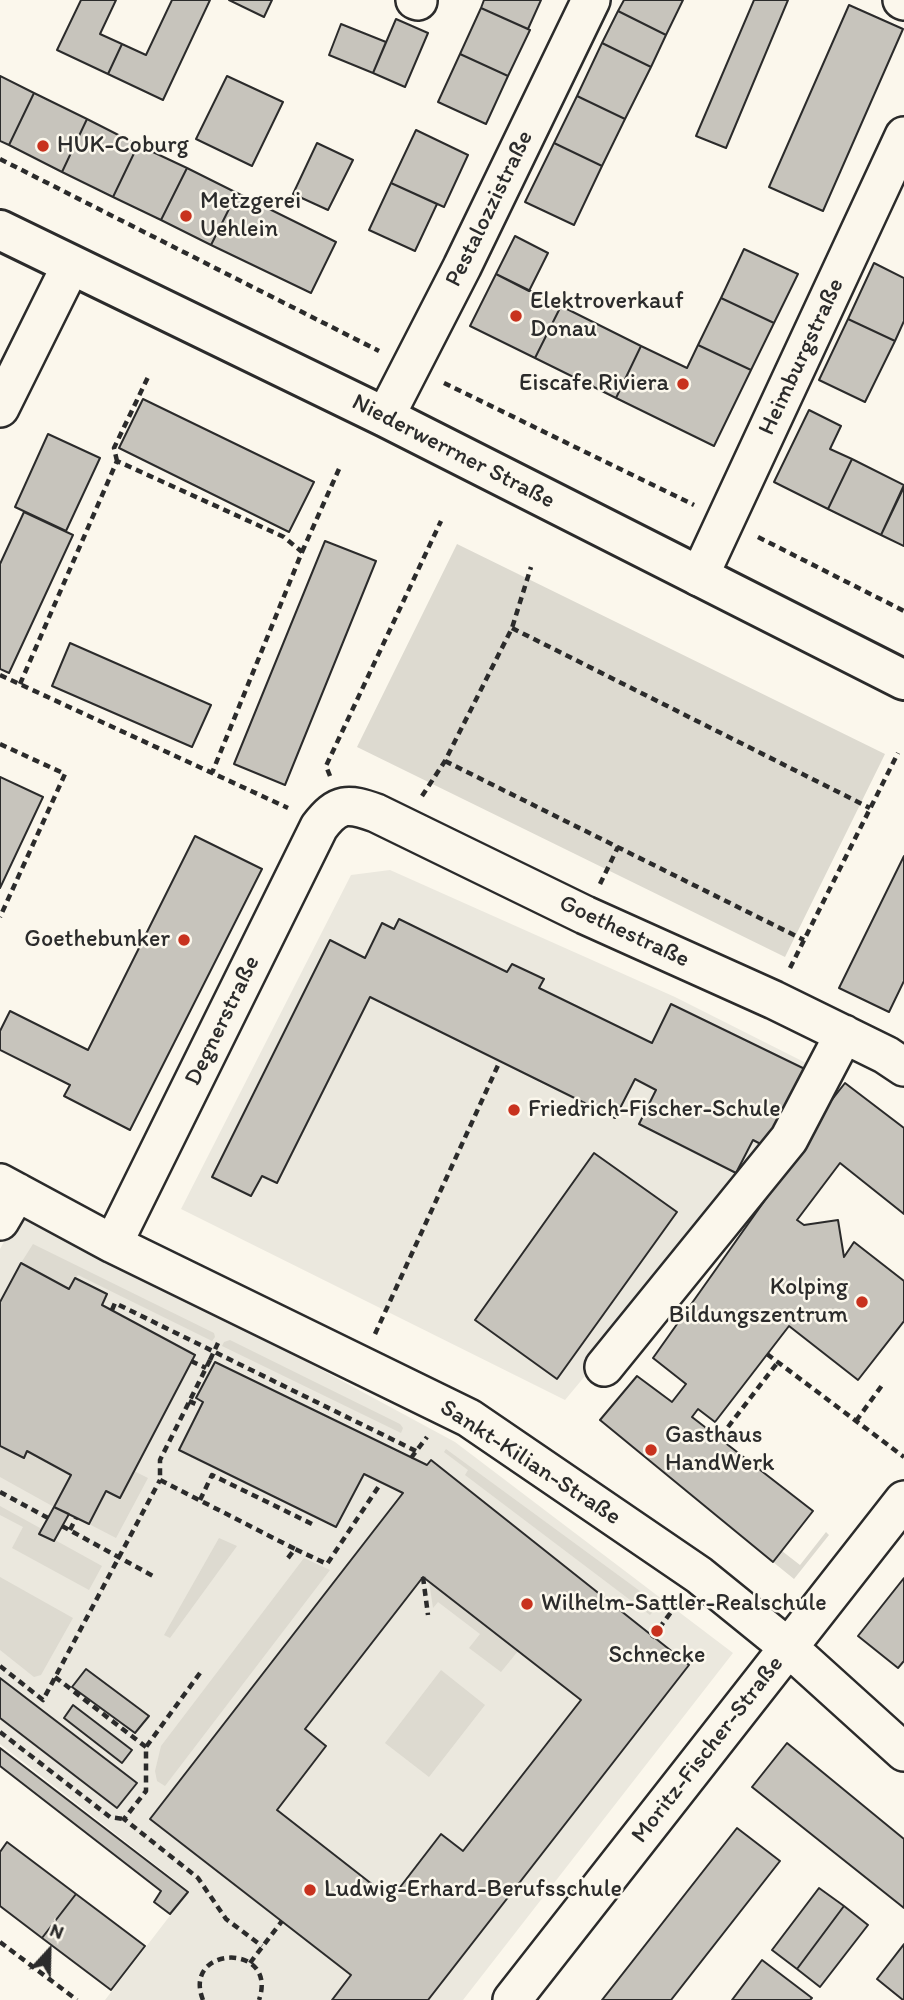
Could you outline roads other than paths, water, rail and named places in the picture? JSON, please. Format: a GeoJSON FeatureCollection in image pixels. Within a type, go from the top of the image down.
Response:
{"type":"FeatureCollection","features":[{"type":"Feature","properties":{"kind":"main road","name":"Niederwerrner Straße"},"geometry":{"type":"LineString","coordinates":[[0,230],[385,417],[904,680]]}},
{"type":"Feature","properties":{"kind":"street","name":"Pestalozzistraße"},"geometry":{"type":"LineString","coordinates":[[385,417],[463,267],[591,0]]}},
{"type":"Feature","properties":{"kind":"street","name":"Heimburgstraße"},"geometry":{"type":"LineString","coordinates":[[699,577],[904,135]]}},
{"type":"Feature","properties":{"kind":"street"},"geometry":{"type":"LineString","coordinates":[[0,408],[71,265]]}},
{"type":"Feature","properties":{"kind":"street","name":"Goethestraße"},"geometry":{"type":"LineString","coordinates":[[331,817],[356,806],[405,827],[585,915],[774,1000],[886,1055],[904,1067]]}},
{"type":"Feature","properties":{"kind":"street","name":"Degnerstraße"},"geometry":{"type":"LineString","coordinates":[[113,1244],[331,817]]}},
{"type":"Feature","properties":{"kind":"street"},"geometry":{"type":"LineString","coordinates":[[604,1367],[789,1139],[844,1034]]}},
{"type":"Feature","properties":{"kind":"street","name":"Sankt-Kilian-Straße"},"geometry":{"type":"LineString","coordinates":[[6,1199],[113,1244],[469,1418],[699,1575],[789,1648],[904,1752]]}},
{"type":"Feature","properties":{"kind":"street","name":"Moritz-Fischer-Straße"},"geometry":{"type":"LineString","coordinates":[[512,2000],[904,1500]]}},
{"type":"Feature","properties":{"kind":"place","name":"HUK-Coburg"},"geometry":{"type":"Point","coordinates":[43,146]}},
{"type":"Feature","properties":{"kind":"place","name":"Metzgerei Uehlein"},"geometry":{"type":"Point","coordinates":[186,216]}},
{"type":"Feature","properties":{"kind":"place","name":"Elektroverkauf Donau"},"geometry":{"type":"Point","coordinates":[516,316]}},
{"type":"Feature","properties":{"kind":"place","name":"Eiscafe Riviera"},"geometry":{"type":"Point","coordinates":[683,384]}},
{"type":"Feature","properties":{"kind":"place","name":"Goethebunker"},"geometry":{"type":"Point","coordinates":[184,940]}},
{"type":"Feature","properties":{"kind":"place","name":"Friedrich-Fischer-Schule"},"geometry":{"type":"Point","coordinates":[514,1110]}},
{"type":"Feature","properties":{"kind":"place","name":"Kolping Bildungszentrum"},"geometry":{"type":"Point","coordinates":[862,1302]}},
{"type":"Feature","properties":{"kind":"place","name":"Gasthaus HandWerk"},"geometry":{"type":"Point","coordinates":[651,1450]}},
{"type":"Feature","properties":{"kind":"place","name":"Wilhelm-Sattler-Realschule"},"geometry":{"type":"Point","coordinates":[527,1604]}},
{"type":"Feature","properties":{"kind":"place","name":"Schnecke"},"geometry":{"type":"Point","coordinates":[657,1631]}},
{"type":"Feature","properties":{"kind":"place","name":"Ludwig-Erhard-Berufsschule"},"geometry":{"type":"Point","coordinates":[310,1890]}}]}
